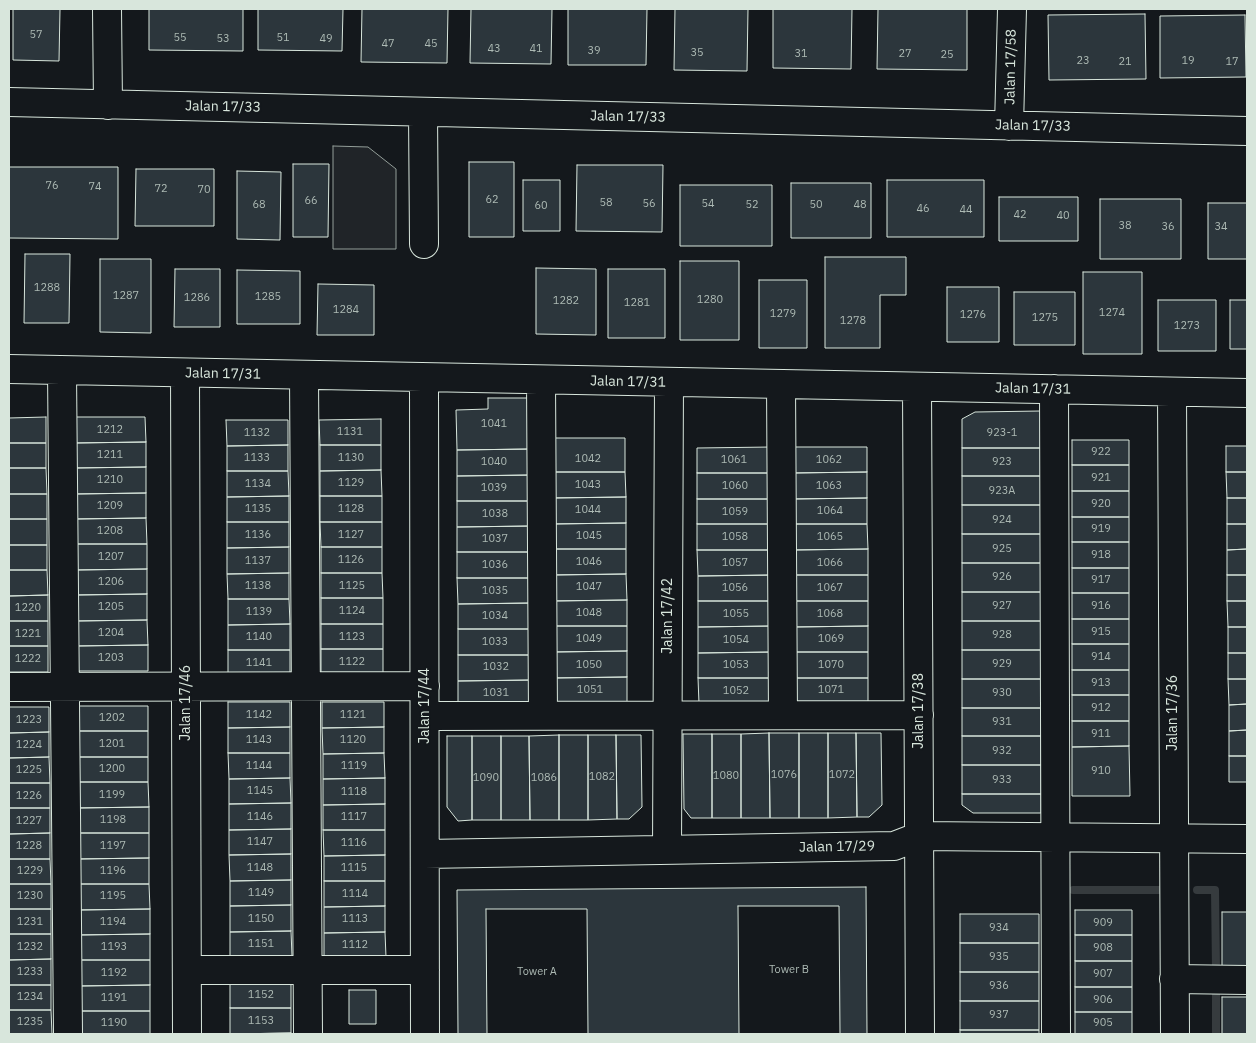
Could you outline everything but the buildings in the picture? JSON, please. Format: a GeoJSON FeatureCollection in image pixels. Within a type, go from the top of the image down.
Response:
{"type":"FeatureCollection","features":[{"type":"Feature","properties":{"kind":"street"},"geometry":{"type":"LineString","coordinates":[[107,9],[108,105]]}},
{"type":"Feature","properties":{"kind":"street","name":"Jalan 17/58"},"geometry":{"type":"LineString","coordinates":[[1009,126],[1012,9]]}},
{"type":"Feature","properties":{"kind":"street","name":"Jalan 17/33"},"geometry":{"type":"LineString","coordinates":[[9,102],[1247,131]]}},
{"type":"Feature","properties":{"kind":"street"},"geometry":{"type":"LineString","coordinates":[[423,112],[424,244]]}},
{"type":"Feature","properties":{"kind":"street","name":"Jalan 17/31"},"geometry":{"type":"LineString","coordinates":[[9,370],[1247,393]]}},
{"type":"Feature","properties":{"kind":"street"},"geometry":{"type":"LineString","coordinates":[[62,371],[68,1034]]}},
{"type":"Feature","properties":{"kind":"street","name":"Jalan 17/46"},"geometry":{"type":"LineString","coordinates":[[185,373],[188,1034]]}},
{"type":"Feature","properties":{"kind":"street"},"geometry":{"type":"LineString","coordinates":[[304,375],[308,1034]]}},
{"type":"Feature","properties":{"kind":"street","name":"Jalan 17/44"},"geometry":{"type":"LineString","coordinates":[[424,378],[425,1034]]}},
{"type":"Feature","properties":{"kind":"street"},"geometry":{"type":"LineString","coordinates":[[541,380],[543,716]]}},
{"type":"Feature","properties":{"kind":"street","name":"Jalan 17/42"},"geometry":{"type":"LineString","coordinates":[[667,850],[669,382]]}},
{"type":"Feature","properties":{"kind":"street"},"geometry":{"type":"LineString","coordinates":[[782,384],[783,715]]}},
{"type":"Feature","properties":{"kind":"street","name":"Jalan 17/38"},"geometry":{"type":"LineString","coordinates":[[917,387],[920,1034]]}},
{"type":"Feature","properties":{"kind":"street"},"geometry":{"type":"LineString","coordinates":[[1054,389],[1056,1034]]}},
{"type":"Feature","properties":{"kind":"street","name":"Jalan 17/36"},"geometry":{"type":"LineString","coordinates":[[1172,392],[1174,1034]]}},
{"type":"Feature","properties":{"kind":"street"},"geometry":{"type":"LineString","coordinates":[[9,687],[425,686]]}},
{"type":"Feature","properties":{"kind":"street"},"geometry":{"type":"LineString","coordinates":[[425,716],[919,715]]}},
{"type":"Feature","properties":{"kind":"street","name":"Jalan 17/29"},"geometry":{"type":"LineString","coordinates":[[425,854],[894,846],[920,836],[1247,839]]}},
{"type":"Feature","properties":{"kind":"street"},"geometry":{"type":"LineString","coordinates":[[187,970],[425,970]]}},
{"type":"Feature","properties":{"kind":"street"},"geometry":{"type":"LineString","coordinates":[[1174,979],[1247,980]]}},
{"type":"Feature","properties":{"kind":"shaded area"},"geometry":{"type":"Polygon","coordinates":[[[333,146],[368,147],[396,169],[396,249],[333,249],[333,146]]]}},
{"type":"Feature","properties":{"kind":"waterway"},"geometry":{"type":"LineString","coordinates":[[1073,890],[1160,890]]}},
{"type":"Feature","properties":{"kind":"waterway"},"geometry":{"type":"LineString","coordinates":[[1197,890],[1215,890],[1216,969]]}},
{"type":"Feature","properties":{"kind":"waterway"},"geometry":{"type":"LineString","coordinates":[[1216,989],[1216,1034]]}}]}
